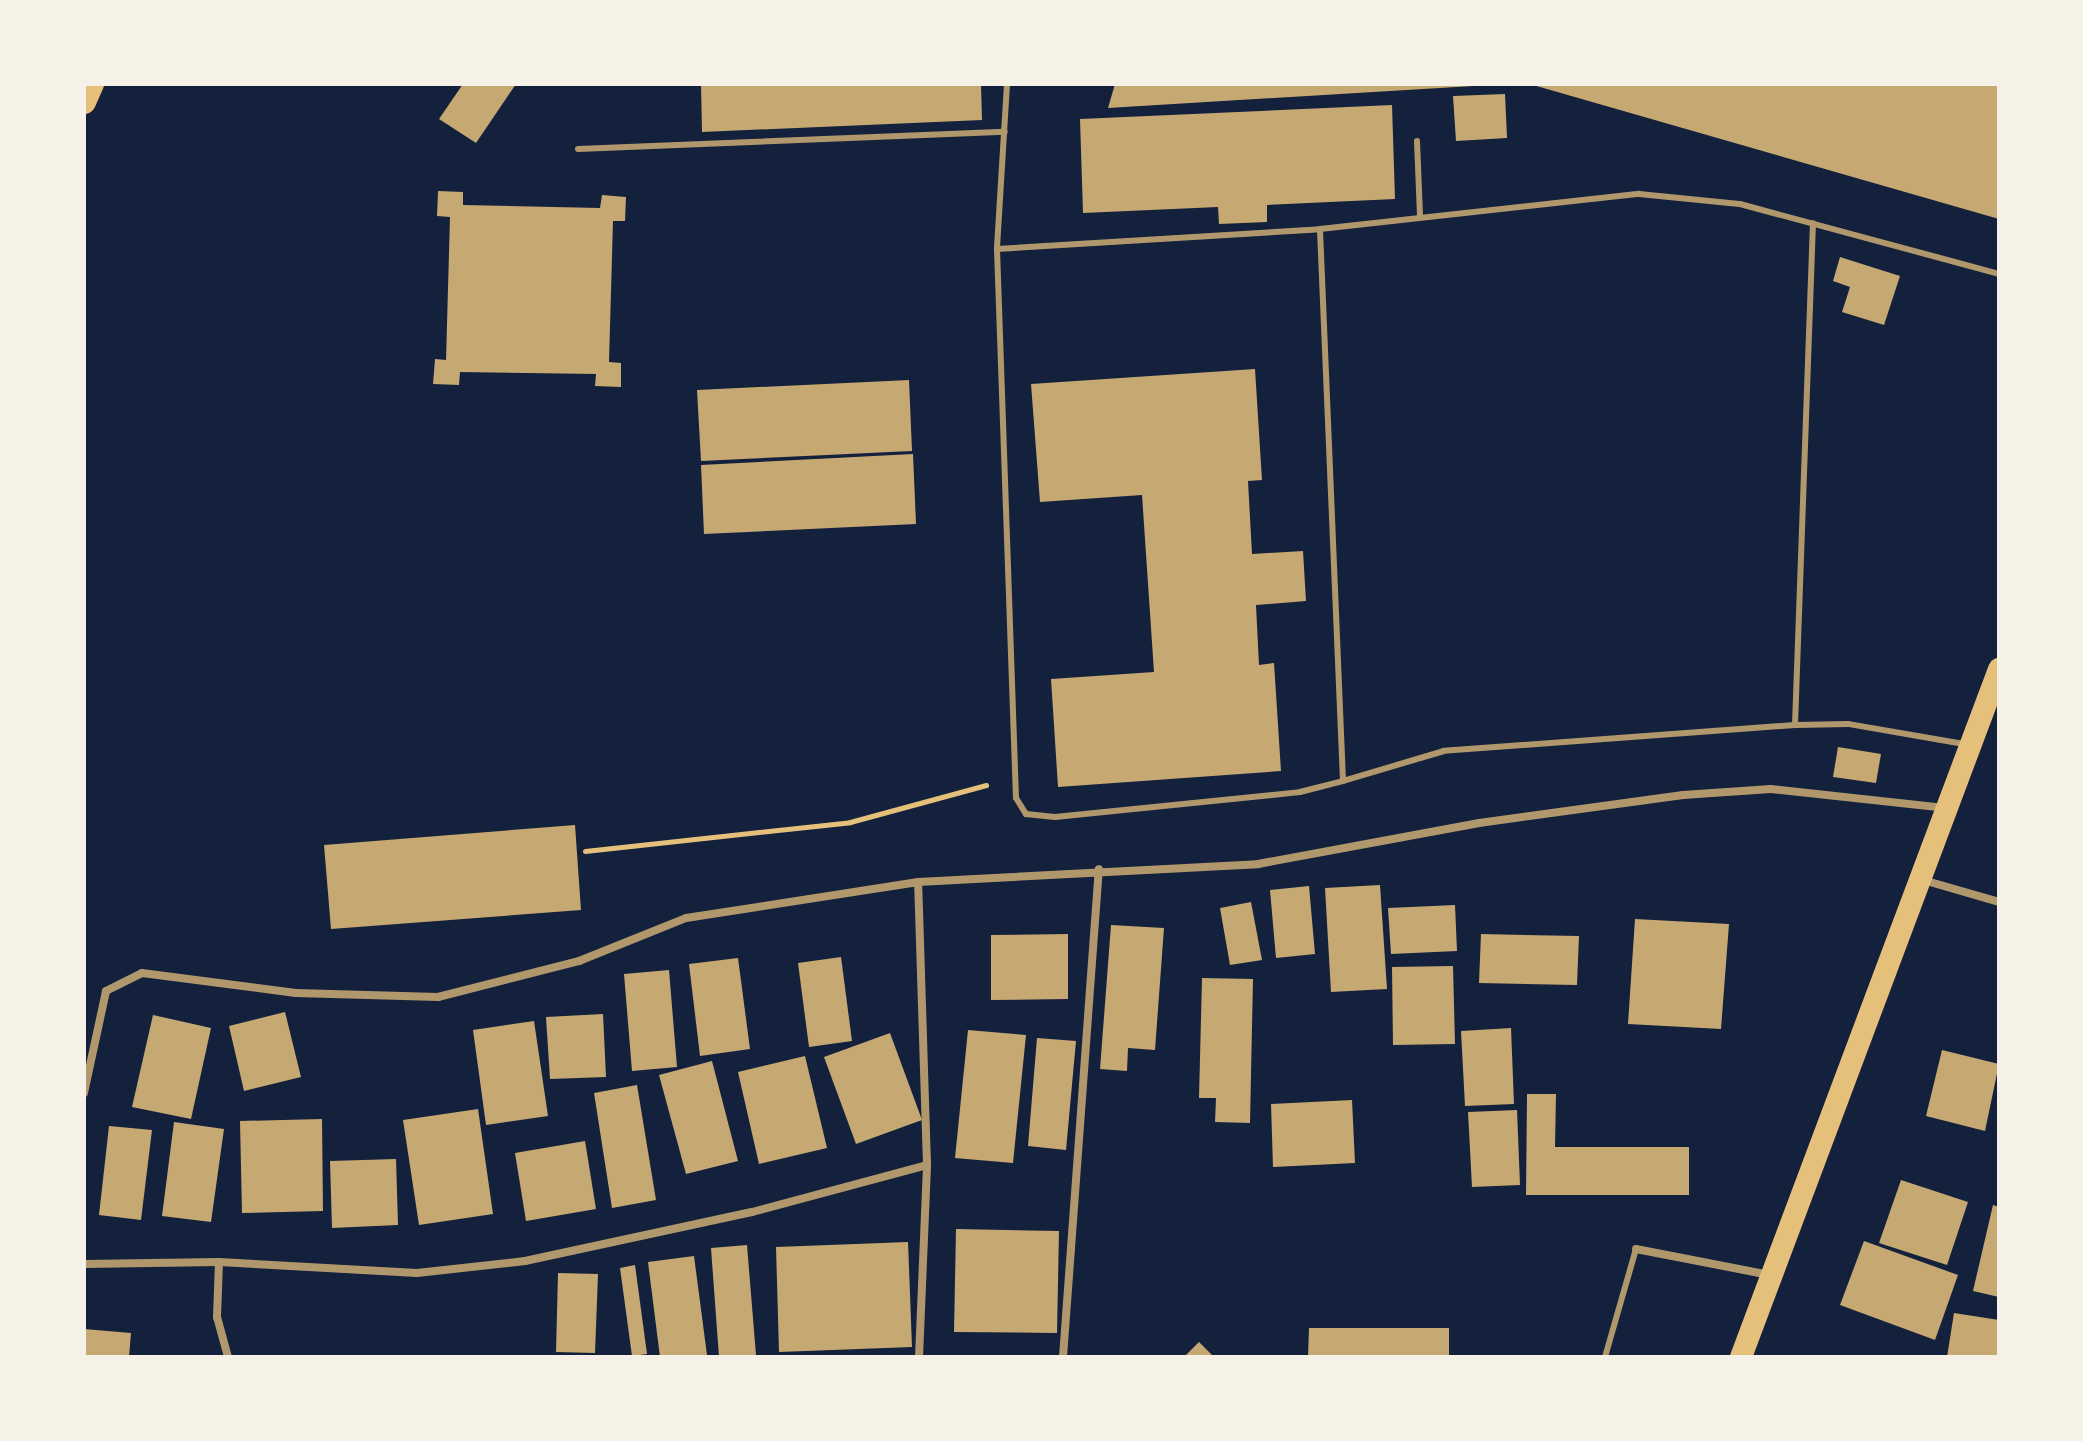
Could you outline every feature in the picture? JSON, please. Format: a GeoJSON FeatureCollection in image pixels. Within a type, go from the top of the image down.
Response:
{"type":"FeatureCollection","features":[{"type":"Feature","properties":{"kind":"highway"},"geometry":{"type":"LineString","coordinates":[[84,102],[92,84]]}},
{"type":"Feature","properties":{"kind":"highway"},"geometry":{"type":"LineString","coordinates":[[1741,1357],[1775,1276],[1999,669]]}},
{"type":"Feature","properties":{"kind":"street"},"geometry":{"type":"LineString","coordinates":[[84,1093],[102,1001],[106,991],[130,975],[179,974],[325,995],[438,997],[579,961],[686,918],[918,882],[1099,869],[1258,864],[1479,823],[1683,795],[1771,789],[1948,809]]}},
{"type":"Feature","properties":{"kind":"street"},"geometry":{"type":"LineString","coordinates":[[1063,1357],[1099,869]]}},
{"type":"Feature","properties":{"kind":"street"},"geometry":{"type":"LineString","coordinates":[[1922,880],[1999,902]]}},
{"type":"Feature","properties":{"kind":"street"},"geometry":{"type":"LineString","coordinates":[[918,882],[927,1165],[919,1357]]}},
{"type":"Feature","properties":{"kind":"street"},"geometry":{"type":"LineString","coordinates":[[84,1264],[219,1262],[417,1273],[525,1261],[752,1212],[927,1165]]}},
{"type":"Feature","properties":{"kind":"street"},"geometry":{"type":"LineString","coordinates":[[1636,1249],[1775,1276]]}},
{"type":"Feature","properties":{"kind":"street"},"geometry":{"type":"LineString","coordinates":[[219,1262],[217,1317],[228,1357]]}},
{"type":"Feature","properties":{"kind":"lane"},"geometry":{"type":"LineString","coordinates":[[1007,84],[997,249],[1013,777],[1016,798],[1026,814],[1055,817],[1300,792],[1444,751],[1795,725],[1848,724],[1971,745]]}},
{"type":"Feature","properties":{"kind":"lane"},"geometry":{"type":"LineString","coordinates":[[578,149],[1005,132]]}},
{"type":"Feature","properties":{"kind":"lane"},"geometry":{"type":"LineString","coordinates":[[1417,141],[1420,215]]}},
{"type":"Feature","properties":{"kind":"lane"},"geometry":{"type":"LineString","coordinates":[[997,249],[1320,229],[1420,215],[1639,194],[1740,204],[1999,274]]}},
{"type":"Feature","properties":{"kind":"lane"},"geometry":{"type":"LineString","coordinates":[[1795,725],[1813,223]]}},
{"type":"Feature","properties":{"kind":"lane"},"geometry":{"type":"LineString","coordinates":[[1320,229],[1343,781]]}},
{"type":"Feature","properties":{"kind":"lane"},"geometry":{"type":"LineString","coordinates":[[1605,1357],[1636,1249]]}},
{"type":"Feature","properties":{"kind":"path"},"geometry":{"type":"LineString","coordinates":[[585,851],[850,822],[1013,777]]}},
{"type":"Feature","properties":{"kind":"building"},"geometry":{"type":"Polygon","coordinates":[[[463,84],[516,84],[476,143],[439,119],[463,84]]]}},
{"type":"Feature","properties":{"kind":"building"},"geometry":{"type":"Polygon","coordinates":[[[701,84],[981,84],[982,120],[702,132],[701,84]]]}},
{"type":"Feature","properties":{"kind":"building"},"geometry":{"type":"Polygon","coordinates":[[[1115,84],[1473,84],[1473,86],[1108,108],[1115,84]]]}},
{"type":"Feature","properties":{"kind":"building"},"geometry":{"type":"Polygon","coordinates":[[[1999,84],[1999,219],[1533,85],[1999,84]]]}},
{"type":"Feature","properties":{"kind":"building"},"geometry":{"type":"Polygon","coordinates":[[[1505,94],[1507,138],[1456,141],[1453,96],[1505,94]]]}},
{"type":"Feature","properties":{"kind":"building"},"geometry":{"type":"Polygon","coordinates":[[[1392,105],[1395,199],[1267,205],[1267,222],[1219,224],[1218,207],[1083,213],[1080,119],[1392,105]]]}},
{"type":"Feature","properties":{"kind":"building"},"geometry":{"type":"Polygon","coordinates":[[[438,191],[463,192],[463,205],[600,208],[602,195],[626,197],[625,221],[613,221],[609,362],[621,363],[621,387],[595,386],[596,374],[460,372],[459,385],[433,384],[435,359],[446,360],[450,217],[437,216],[438,191]]]}},
{"type":"Feature","properties":{"kind":"building"},"geometry":{"type":"Polygon","coordinates":[[[1840,257],[1900,276],[1884,325],[1842,312],[1850,287],[1833,281],[1840,257]]]}},
{"type":"Feature","properties":{"kind":"building"},"geometry":{"type":"Polygon","coordinates":[[[1255,369],[1262,480],[1248,481],[1252,554],[1303,551],[1306,601],[1256,605],[1259,665],[1274,663],[1281,771],[1058,787],[1051,679],[1154,672],[1142,495],[1040,502],[1031,384],[1255,369]]]}},
{"type":"Feature","properties":{"kind":"building"},"geometry":{"type":"Polygon","coordinates":[[[909,380],[912,451],[701,461],[697,390],[909,380]]]}},
{"type":"Feature","properties":{"kind":"building"},"geometry":{"type":"Polygon","coordinates":[[[913,454],[916,524],[704,534],[701,465],[913,454]]]}},
{"type":"Feature","properties":{"kind":"building"},"geometry":{"type":"Polygon","coordinates":[[[1838,747],[1881,754],[1876,783],[1833,777],[1838,747]]]}},
{"type":"Feature","properties":{"kind":"building"},"geometry":{"type":"Polygon","coordinates":[[[575,825],[581,910],[331,929],[324,845],[575,825]]]}},
{"type":"Feature","properties":{"kind":"building"},"geometry":{"type":"Polygon","coordinates":[[[1380,885],[1387,989],[1331,992],[1325,888],[1380,885]]]}},
{"type":"Feature","properties":{"kind":"building"},"geometry":{"type":"Polygon","coordinates":[[[1309,886],[1315,954],[1276,958],[1270,890],[1309,886]]]}},
{"type":"Feature","properties":{"kind":"building"},"geometry":{"type":"Polygon","coordinates":[[[1251,902],[1262,960],[1230,965],[1220,908],[1251,902]]]}},
{"type":"Feature","properties":{"kind":"building"},"geometry":{"type":"Polygon","coordinates":[[[1455,905],[1457,951],[1391,954],[1388,908],[1455,905]]]}},
{"type":"Feature","properties":{"kind":"building"},"geometry":{"type":"Polygon","coordinates":[[[1635,919],[1729,924],[1721,1029],[1628,1024],[1635,919]]]}},
{"type":"Feature","properties":{"kind":"building"},"geometry":{"type":"Polygon","coordinates":[[[1111,925],[1164,928],[1155,1050],[1128,1048],[1127,1071],[1100,1069],[1111,925]]]}},
{"type":"Feature","properties":{"kind":"building"},"geometry":{"type":"Polygon","coordinates":[[[1068,934],[1068,999],[991,1000],[991,935],[1068,934]]]}},
{"type":"Feature","properties":{"kind":"building"},"geometry":{"type":"Polygon","coordinates":[[[1481,934],[1579,936],[1577,985],[1479,983],[1481,934]]]}},
{"type":"Feature","properties":{"kind":"building"},"geometry":{"type":"Polygon","coordinates":[[[841,957],[852,1041],[809,1047],[798,963],[841,957]]]}},
{"type":"Feature","properties":{"kind":"building"},"geometry":{"type":"Polygon","coordinates":[[[738,958],[750,1049],[700,1056],[689,964],[738,958]]]}},
{"type":"Feature","properties":{"kind":"building"},"geometry":{"type":"Polygon","coordinates":[[[1453,966],[1455,1044],[1393,1045],[1392,967],[1453,966]]]}},
{"type":"Feature","properties":{"kind":"building"},"geometry":{"type":"Polygon","coordinates":[[[669,970],[677,1067],[632,1071],[624,974],[669,970]]]}},
{"type":"Feature","properties":{"kind":"building"},"geometry":{"type":"Polygon","coordinates":[[[1202,978],[1253,979],[1250,1123],[1215,1122],[1216,1098],[1199,1098],[1202,978]]]}},
{"type":"Feature","properties":{"kind":"building"},"geometry":{"type":"Polygon","coordinates":[[[285,1012],[301,1077],[244,1091],[229,1026],[285,1012]]]}},
{"type":"Feature","properties":{"kind":"building"},"geometry":{"type":"Polygon","coordinates":[[[603,1014],[606,1077],[550,1079],[546,1017],[603,1014]]]}},
{"type":"Feature","properties":{"kind":"building"},"geometry":{"type":"Polygon","coordinates":[[[153,1015],[211,1028],[191,1119],[132,1107],[153,1015]]]}},
{"type":"Feature","properties":{"kind":"building"},"geometry":{"type":"Polygon","coordinates":[[[534,1021],[548,1116],[486,1125],[473,1030],[534,1021]]]}},
{"type":"Feature","properties":{"kind":"building"},"geometry":{"type":"Polygon","coordinates":[[[1511,1028],[1514,1104],[1465,1106],[1461,1031],[1511,1028]]]}},
{"type":"Feature","properties":{"kind":"building"},"geometry":{"type":"Polygon","coordinates":[[[968,1030],[1026,1035],[1013,1163],[955,1158],[968,1030]]]}},
{"type":"Feature","properties":{"kind":"building"},"geometry":{"type":"Polygon","coordinates":[[[890,1033],[922,1120],[856,1144],[824,1057],[890,1033]]]}},
{"type":"Feature","properties":{"kind":"building"},"geometry":{"type":"Polygon","coordinates":[[[1037,1038],[1076,1041],[1066,1150],[1028,1146],[1037,1038]]]}},
{"type":"Feature","properties":{"kind":"building"},"geometry":{"type":"Polygon","coordinates":[[[1942,1050],[1999,1064],[1985,1131],[1926,1116],[1942,1050]]]}},
{"type":"Feature","properties":{"kind":"building"},"geometry":{"type":"Polygon","coordinates":[[[805,1056],[827,1148],[759,1164],[738,1072],[805,1056]]]}},
{"type":"Feature","properties":{"kind":"building"},"geometry":{"type":"Polygon","coordinates":[[[712,1061],[738,1161],[686,1174],[659,1075],[712,1061]]]}},
{"type":"Feature","properties":{"kind":"building"},"geometry":{"type":"Polygon","coordinates":[[[637,1085],[656,1200],[612,1208],[594,1093],[637,1085]]]}},
{"type":"Feature","properties":{"kind":"building"},"geometry":{"type":"Polygon","coordinates":[[[1527,1094],[1556,1094],[1555,1147],[1689,1147],[1689,1195],[1526,1195],[1527,1094]]]}},
{"type":"Feature","properties":{"kind":"building"},"geometry":{"type":"Polygon","coordinates":[[[1352,1100],[1355,1163],[1273,1167],[1271,1104],[1352,1100]]]}},
{"type":"Feature","properties":{"kind":"building"},"geometry":{"type":"Polygon","coordinates":[[[478,1109],[493,1214],[419,1225],[403,1120],[478,1109]]]}},
{"type":"Feature","properties":{"kind":"building"},"geometry":{"type":"Polygon","coordinates":[[[1517,1110],[1520,1185],[1472,1187],[1468,1112],[1517,1110]]]}},
{"type":"Feature","properties":{"kind":"building"},"geometry":{"type":"Polygon","coordinates":[[[322,1119],[323,1211],[242,1213],[240,1121],[322,1119]]]}},
{"type":"Feature","properties":{"kind":"building"},"geometry":{"type":"Polygon","coordinates":[[[174,1122],[224,1129],[211,1222],[162,1216],[174,1122]]]}},
{"type":"Feature","properties":{"kind":"building"},"geometry":{"type":"Polygon","coordinates":[[[109,1126],[152,1130],[141,1220],[99,1215],[109,1126]]]}},
{"type":"Feature","properties":{"kind":"building"},"geometry":{"type":"Polygon","coordinates":[[[585,1141],[596,1209],[526,1221],[515,1153],[585,1141]]]}},
{"type":"Feature","properties":{"kind":"building"},"geometry":{"type":"Polygon","coordinates":[[[396,1159],[398,1225],[332,1228],[330,1161],[396,1159]]]}},
{"type":"Feature","properties":{"kind":"building"},"geometry":{"type":"Polygon","coordinates":[[[1901,1180],[1968,1202],[1947,1265],[1879,1243],[1901,1180]]]}},
{"type":"Feature","properties":{"kind":"building"},"geometry":{"type":"Polygon","coordinates":[[[1993,1205],[1999,1207],[1999,1297],[1973,1291],[1993,1205]]]}},
{"type":"Feature","properties":{"kind":"building"},"geometry":{"type":"Polygon","coordinates":[[[956,1229],[1059,1231],[1057,1333],[954,1332],[956,1229]]]}},
{"type":"Feature","properties":{"kind":"building"},"geometry":{"type":"Polygon","coordinates":[[[1864,1241],[1958,1275],[1935,1340],[1840,1305],[1864,1241]]]}},
{"type":"Feature","properties":{"kind":"building"},"geometry":{"type":"Polygon","coordinates":[[[908,1242],[912,1347],[779,1352],[776,1247],[908,1242]]]}},
{"type":"Feature","properties":{"kind":"building"},"geometry":{"type":"Polygon","coordinates":[[[747,1245],[756,1355],[719,1357],[711,1248],[747,1245]]]}},
{"type":"Feature","properties":{"kind":"building"},"geometry":{"type":"Polygon","coordinates":[[[694,1256],[707,1355],[660,1357],[648,1262],[694,1256]]]}},
{"type":"Feature","properties":{"kind":"building"},"geometry":{"type":"Polygon","coordinates":[[[635,1265],[647,1354],[632,1356],[620,1268],[635,1265]]]}},
{"type":"Feature","properties":{"kind":"building"},"geometry":{"type":"Polygon","coordinates":[[[558,1273],[598,1274],[595,1353],[556,1352],[558,1273]]]}},
{"type":"Feature","properties":{"kind":"building"},"geometry":{"type":"Polygon","coordinates":[[[1954,1313],[1999,1320],[1999,1357],[1947,1357],[1954,1313]]]}},
{"type":"Feature","properties":{"kind":"building"},"geometry":{"type":"Polygon","coordinates":[[[1309,1328],[1449,1328],[1449,1357],[1308,1357],[1309,1328]]]}},
{"type":"Feature","properties":{"kind":"building"},"geometry":{"type":"Polygon","coordinates":[[[84,1329],[131,1333],[129,1357],[84,1357],[84,1329]]]}},
{"type":"Feature","properties":{"kind":"building"},"geometry":{"type":"Polygon","coordinates":[[[1199,1342],[1214,1357],[1184,1357],[1199,1342]]]}}]}
